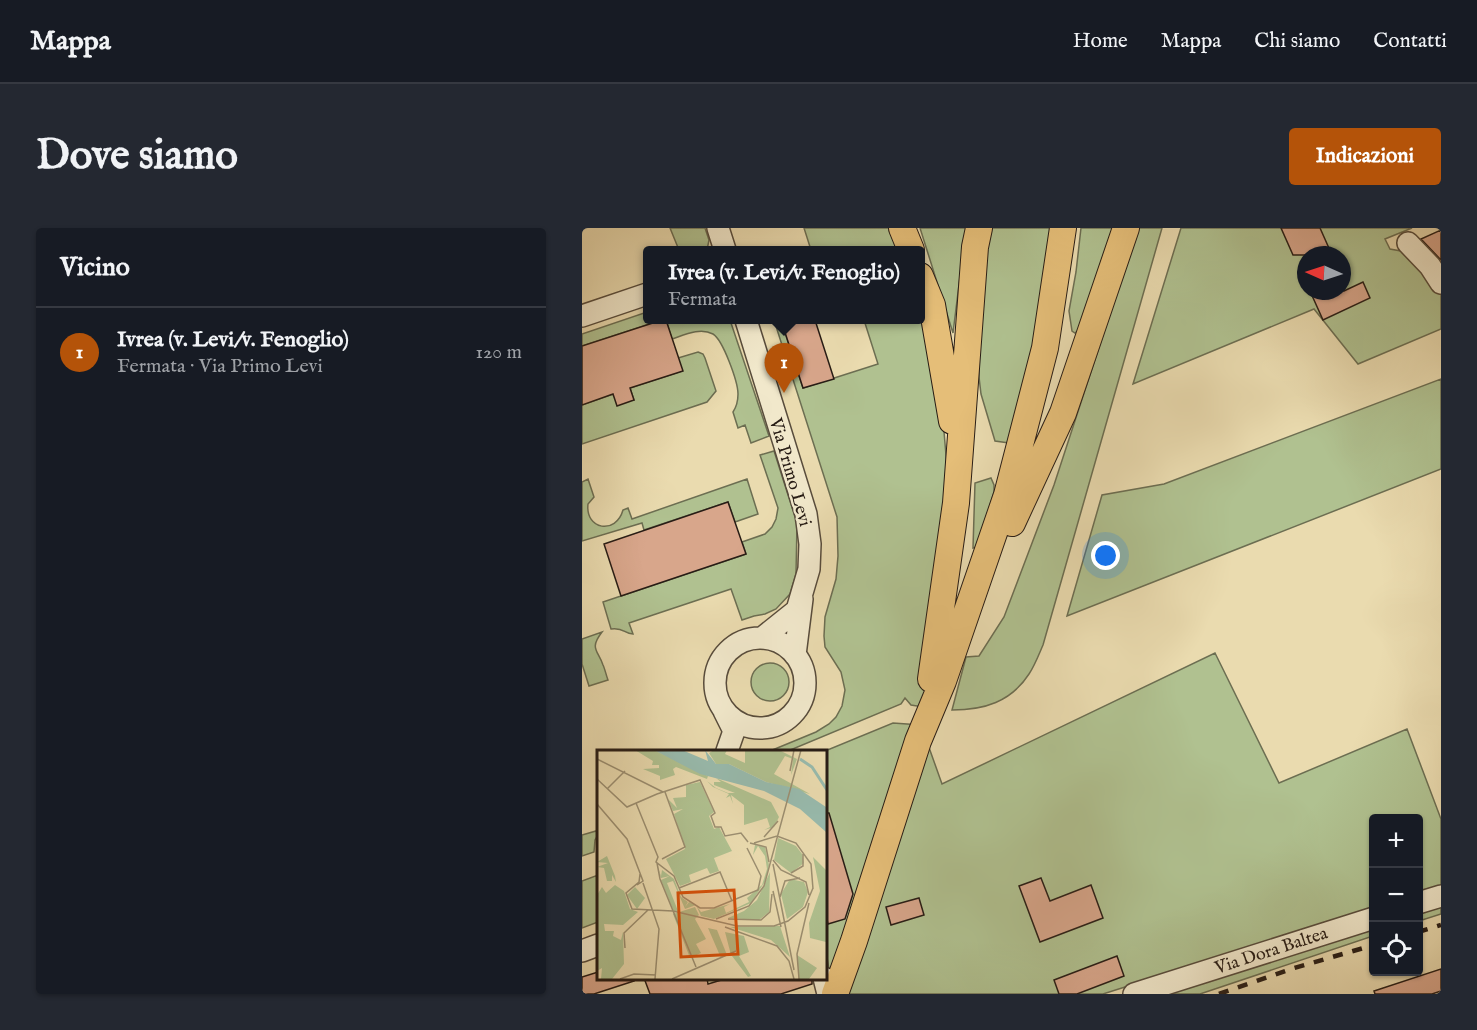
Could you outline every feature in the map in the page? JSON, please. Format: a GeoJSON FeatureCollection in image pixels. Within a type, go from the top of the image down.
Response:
{"type":"FeatureCollection","features":[{"type":"Feature","properties":{"kind":"main road"},"geometry":{"type":"LineString","coordinates":[[902,228],[909,246]]}},
{"type":"Feature","properties":{"kind":"main road"},"geometry":{"type":"LineString","coordinates":[[937,680],[956,503],[975,247],[979,228]]}},
{"type":"Feature","properties":{"kind":"main road"},"geometry":{"type":"LineString","coordinates":[[957,640],[1008,495],[1045,348],[1063,228]]}},
{"type":"Feature","properties":{"kind":"main road"},"geometry":{"type":"LineString","coordinates":[[835,994],[937,680],[1064,413],[1126,228]]}},
{"type":"Feature","properties":{"kind":"main road"},"geometry":{"type":"LineString","coordinates":[[925,287],[932,305],[951,414],[956,503]]}},
{"type":"Feature","properties":{"kind":"street"},"geometry":{"type":"LineString","coordinates":[[718,228],[724,246]]}},
{"type":"Feature","properties":{"kind":"street"},"geometry":{"type":"LineString","coordinates":[[1408,243],[1430,266],[1441,283]]}},
{"type":"Feature","properties":{"kind":"street"},"geometry":{"type":"LineString","coordinates":[[582,316],[643,296]]}},
{"type":"Feature","properties":{"kind":"street","name":"Via Primo Levi"},"geometry":{"type":"LineString","coordinates":[[747,324],[806,514],[810,544],[809,570],[797,610],[762,638]]}},
{"type":"Feature","properties":{"kind":"street","name":"Via Primo Levi"},"geometry":{"type":"LineString","coordinates":[[795,655],[803,592]]}},
{"type":"Feature","properties":{"kind":"street"},"geometry":{"type":"LineString","coordinates":[[723,708],[735,721],[756,728],[779,723],[790,715],[798,706],[803,694],[802,669],[795,655],[781,643],[762,638],[741,642],[722,659],[716,671],[715,682],[718,699],[734,731],[727,750]]}},
{"type":"Feature","properties":{"kind":"street"},"geometry":{"type":"LineString","coordinates":[[737,750],[756,728]]}},
{"type":"Feature","properties":{"kind":"street"},"geometry":{"type":"LineString","coordinates":[[1423,902],[1441,896]]}},
{"type":"Feature","properties":{"kind":"street","name":"Via Dora Baltea"},"geometry":{"type":"LineString","coordinates":[[1134,994],[1369,920]]}},
{"type":"Feature","properties":{"kind":"street"},"geometry":{"type":"LineString","coordinates":[[582,951],[597,945]]}},
{"type":"Feature","properties":{"kind":"street"},"geometry":{"type":"LineString","coordinates":[[824,979],[828,994]]}},
{"type":"Feature","properties":{"kind":"green space"},"geometry":{"type":"Polygon","coordinates":[[[670,228],[705,228],[709,240],[708,246],[677,246],[670,228]]]}},
{"type":"Feature","properties":{"kind":"green space"},"geometry":{"type":"Polygon","coordinates":[[[804,228],[893,228],[900,246],[810,246],[804,228]]]}},
{"type":"Feature","properties":{"kind":"green space"},"geometry":{"type":"Polygon","coordinates":[[[920,228],[966,228],[953,333],[920,228]]]}},
{"type":"Feature","properties":{"kind":"green space"},"geometry":{"type":"Polygon","coordinates":[[[988,228],[1055,228],[1016,444],[995,441],[981,394],[979,331],[988,228]]]}},
{"type":"Feature","properties":{"kind":"green space"},"geometry":{"type":"Polygon","coordinates":[[[1081,228],[1116,228],[1082,327],[1075,333],[1072,331],[1069,311],[1081,228]]]}},
{"type":"Feature","properties":{"kind":"green space"},"geometry":{"type":"Polygon","coordinates":[[[1138,228],[1162,228],[1043,645],[1022,684],[1005,698],[986,706],[952,710],[966,657],[979,656],[1004,617],[1054,485],[1138,228]]]}},
{"type":"Feature","properties":{"kind":"green space"},"geometry":{"type":"Polygon","coordinates":[[[1181,228],[1412,228],[1385,239],[1390,249],[1412,253],[1428,270],[1441,294],[1441,329],[1358,364],[1314,309],[1133,384],[1181,228]]]}},
{"type":"Feature","properties":{"kind":"green space"},"geometry":{"type":"Polygon","coordinates":[[[643,313],[643,324],[650,324],[582,346],[582,334],[643,313]]]}},
{"type":"Feature","properties":{"kind":"green space"},"geometry":{"type":"Polygon","coordinates":[[[925,323],[941,396],[948,479],[930,679],[923,707],[911,705],[905,698],[901,704],[790,750],[772,750],[816,732],[829,724],[842,706],[845,690],[841,672],[825,647],[824,636],[825,617],[836,579],[837,517],[775,324],[782,324],[803,388],[878,364],[865,324],[925,323]]]}},
{"type":"Feature","properties":{"kind":"green space"},"geometry":{"type":"Polygon","coordinates":[[[667,324],[731,324],[769,436],[751,443],[745,425],[738,428],[733,412],[738,394],[733,371],[721,344],[713,334],[703,331],[692,332],[672,339],[667,324]]]}},
{"type":"Feature","properties":{"kind":"green space"},"geometry":{"type":"Polygon","coordinates":[[[698,352],[705,358],[716,391],[707,402],[582,444],[582,405],[613,394],[634,400],[630,388],[682,371],[678,358],[698,352]]]}},
{"type":"Feature","properties":{"kind":"green space"},"geometry":{"type":"Polygon","coordinates":[[[1441,379],[1441,469],[1067,616],[1102,495],[1164,484],[1441,379]]]}},
{"type":"Feature","properties":{"kind":"green space"},"geometry":{"type":"Polygon","coordinates":[[[774,451],[797,523],[796,574],[790,594],[776,609],[742,620],[731,589],[629,623],[633,634],[611,629],[603,602],[746,554],[742,542],[765,534],[772,527],[778,508],[760,455],[774,451]]]}},
{"type":"Feature","properties":{"kind":"green space"},"geometry":{"type":"Polygon","coordinates":[[[991,478],[994,492],[977,547],[973,548],[975,483],[991,478]]]}},
{"type":"Feature","properties":{"kind":"green space"},"geometry":{"type":"Polygon","coordinates":[[[588,479],[594,497],[588,504],[588,513],[596,524],[602,526],[614,523],[623,510],[628,508],[632,519],[747,479],[758,514],[735,522],[728,502],[644,530],[642,523],[582,541],[582,482],[588,479]]]}},
{"type":"Feature","properties":{"kind":"green space"},"geometry":{"type":"Polygon","coordinates":[[[602,632],[595,646],[608,680],[589,686],[582,664],[582,639],[602,632]]]}},
{"type":"Feature","properties":{"kind":"green space"},"geometry":{"type":"Polygon","coordinates":[[[1215,653],[1279,783],[1407,729],[1441,819],[1441,886],[1423,893],[1423,814],[1369,814],[1369,909],[1103,994],[833,994],[826,951],[826,751],[893,723],[921,725],[942,784],[1215,653]]]}},
{"type":"Feature","properties":{"kind":"green space"},"geometry":{"type":"Polygon","coordinates":[[[770,663],[784,668],[789,682],[784,696],[770,701],[756,696],[751,682],[756,668],[770,663]]]}},
{"type":"Feature","properties":{"kind":"green space"},"geometry":{"type":"Polygon","coordinates":[[[596,831],[597,833],[594,852],[582,856],[582,835],[596,831]]]}},
{"type":"Feature","properties":{"kind":"green space"},"geometry":{"type":"Polygon","coordinates":[[[597,875],[597,922],[582,928],[582,881],[597,875]]]}},
{"type":"Feature","properties":{"kind":"green space"},"geometry":{"type":"Polygon","coordinates":[[[1441,900],[1441,914],[1423,920],[1423,905],[1441,900]]]}},
{"type":"Feature","properties":{"kind":"green space"},"geometry":{"type":"Polygon","coordinates":[[[1369,923],[1369,937],[1200,994],[1153,994],[1369,923]]]}},
{"type":"Feature","properties":{"kind":"building"},"geometry":{"type":"Polygon","coordinates":[[[1281,228],[1320,228],[1328,246],[1297,246],[1297,255],[1293,255],[1281,228]]]}},
{"type":"Feature","properties":{"kind":"building"},"geometry":{"type":"Polygon","coordinates":[[[1441,230],[1441,260],[1421,239],[1441,230]]]}},
{"type":"Feature","properties":{"kind":"building"},"geometry":{"type":"Polygon","coordinates":[[[1363,282],[1370,298],[1323,320],[1314,300],[1351,300],[1351,288],[1363,282]]]}},
{"type":"Feature","properties":{"kind":"building"},"geometry":{"type":"Polygon","coordinates":[[[650,324],[667,324],[683,371],[630,388],[634,400],[617,406],[613,394],[582,405],[582,346],[650,324]]]}},
{"type":"Feature","properties":{"kind":"building"},"geometry":{"type":"Polygon","coordinates":[[[782,324],[816,324],[834,379],[803,388],[782,324]]]}},
{"type":"Feature","properties":{"kind":"building"},"geometry":{"type":"Polygon","coordinates":[[[728,502],[746,554],[621,596],[604,544],[728,502]]]}},
{"type":"Feature","properties":{"kind":"building"},"geometry":{"type":"Polygon","coordinates":[[[826,813],[829,813],[853,894],[845,919],[828,924],[826,916],[826,813]]]}},
{"type":"Feature","properties":{"kind":"building"},"geometry":{"type":"Polygon","coordinates":[[[1041,878],[1050,901],[1091,885],[1103,918],[1040,942],[1019,886],[1041,878]]]}},
{"type":"Feature","properties":{"kind":"building"},"geometry":{"type":"Polygon","coordinates":[[[919,898],[924,915],[891,925],[886,907],[919,898]]]}},
{"type":"Feature","properties":{"kind":"building"},"geometry":{"type":"Polygon","coordinates":[[[1117,956],[1124,976],[1077,994],[1059,994],[1054,980],[1117,956]]]}},
{"type":"Feature","properties":{"kind":"building"},"geometry":{"type":"Polygon","coordinates":[[[1441,969],[1441,991],[1432,994],[1375,994],[1374,991],[1441,969]]]}},
{"type":"Feature","properties":{"kind":"building"},"geometry":{"type":"Polygon","coordinates":[[[597,972],[597,979],[633,979],[634,981],[594,994],[582,994],[582,977],[597,972]]]}},
{"type":"Feature","properties":{"kind":"building"},"geometry":{"type":"Polygon","coordinates":[[[644,979],[707,979],[708,984],[725,979],[812,979],[812,984],[781,994],[650,994],[644,979]]]}},
{"type":"Feature","properties":{"kind":"railway"},"geometry":{"type":"LineString","coordinates":[[1423,930],[1441,925]]}},
{"type":"Feature","properties":{"kind":"railway"},"geometry":{"type":"LineString","coordinates":[[1219,994],[1294,968],[1369,946]]}},
{"type":"Feature","properties":{"kind":"place","name":"Ivrea (v. Levi/v. Fenoglio)"},"geometry":{"type":"Point","coordinates":[784,393]}}]}
